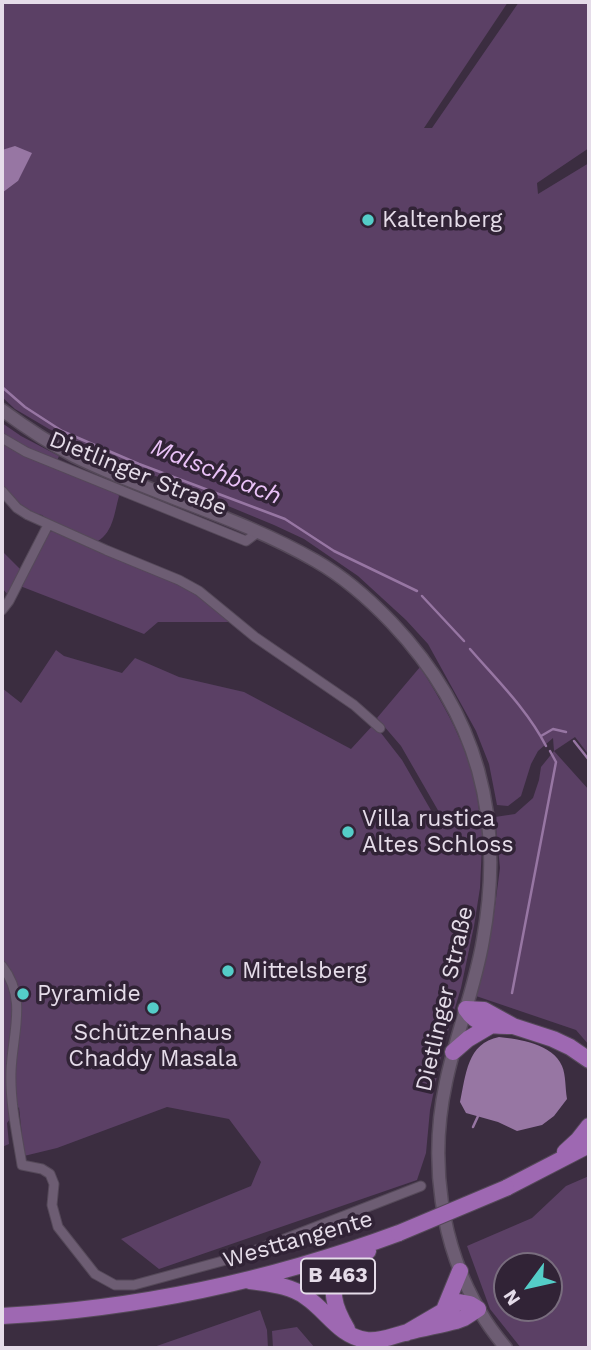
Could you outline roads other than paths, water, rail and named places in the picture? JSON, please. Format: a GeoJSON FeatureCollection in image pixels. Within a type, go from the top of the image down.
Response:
{"type":"FeatureCollection","features":[{"type":"Feature","properties":{"kind":"highway"},"geometry":{"type":"LineString","coordinates":[[466,1009],[473,1019],[490,1026],[513,1026]]}},
{"type":"Feature","properties":{"kind":"highway"},"geometry":{"type":"LineString","coordinates":[[466,1009],[484,1010],[513,1026],[553,1039],[589,1060]]}},
{"type":"Feature","properties":{"kind":"highway"},"geometry":{"type":"LineString","coordinates":[[453,1052],[468,1038],[490,1026]]}},
{"type":"Feature","properties":{"kind":"highway"},"geometry":{"type":"LineString","coordinates":[[573,1049],[589,1069]]}},
{"type":"Feature","properties":{"kind":"highway","name":"B 463"},"geometry":{"type":"LineString","coordinates":[[551,1166],[589,1126]]}},
{"type":"Feature","properties":{"kind":"highway","name":"Westtangente"},"geometry":{"type":"LineString","coordinates":[[2,1316],[114,1305],[185,1294],[300,1266],[393,1236],[506,1188],[589,1145]]}},
{"type":"Feature","properties":{"kind":"highway","name":"B 463"},"geometry":{"type":"LineString","coordinates":[[350,1334],[335,1308],[336,1281],[351,1261],[393,1236]]}},
{"type":"Feature","properties":{"kind":"highway"},"geometry":{"type":"LineString","coordinates":[[444,1310],[460,1271]]}},
{"type":"Feature","properties":{"kind":"highway","name":"B 463"},"geometry":{"type":"LineString","coordinates":[[244,1280],[297,1292],[313,1302],[331,1322],[368,1341],[383,1339],[464,1318],[478,1309],[459,1302],[406,1333]]}},
{"type":"Feature","properties":{"kind":"main road","name":"Dietlinger Straße"},"geometry":{"type":"LineString","coordinates":[[2,410],[23,426],[73,455],[258,532],[317,562],[347,583],[392,622],[443,689],[467,736],[477,763],[488,817],[490,873],[483,942],[445,1084],[440,1117],[439,1186],[445,1222],[460,1271],[478,1309],[506,1348]]}},
{"type":"Feature","properties":{"kind":"street","name":"Dietlinger Straße"},"geometry":{"type":"LineString","coordinates":[[2,438],[26,452],[246,541],[258,532]]}},
{"type":"Feature","properties":{"kind":"street"},"geometry":{"type":"LineString","coordinates":[[2,491],[17,508],[48,525],[179,580],[199,592],[255,637],[354,705],[380,728]]}},
{"type":"Feature","properties":{"kind":"street"},"geometry":{"type":"LineString","coordinates":[[2,610],[48,525]]}},
{"type":"Feature","properties":{"kind":"street"},"geometry":{"type":"LineString","coordinates":[[2,965],[15,988],[17,1008],[11,1072],[22,1165],[42,1169],[50,1174],[54,1184],[52,1205],[58,1227],[94,1274],[115,1286],[134,1285],[241,1256],[421,1186]]}},
{"type":"Feature","properties":{"kind":"waterway","name":"Malschbach"},"geometry":{"type":"LineString","coordinates":[[2,387],[25,407],[62,431],[139,464],[285,519],[334,551],[417,591]]}},
{"type":"Feature","properties":{"kind":"waterway","name":"Malschbach"},"geometry":{"type":"LineString","coordinates":[[422,596],[464,641]]}},
{"type":"Feature","properties":{"kind":"waterway","name":"Malschbach"},"geometry":{"type":"LineString","coordinates":[[470,649],[520,707],[546,746]]}},
{"type":"Feature","properties":{"kind":"waterway"},"geometry":{"type":"LineString","coordinates":[[541,736],[553,729],[566,732]]}},
{"type":"Feature","properties":{"kind":"waterway"},"geometry":{"type":"LineString","coordinates":[[574,741],[589,760]]}},
{"type":"Feature","properties":{"kind":"waterway","name":"Malschbach"},"geometry":{"type":"LineString","coordinates":[[512,993],[556,762],[550,751]]}},
{"type":"Feature","properties":{"kind":"waterway","name":"Malschbach"},"geometry":{"type":"LineString","coordinates":[[473,1127],[479,1114]]}},
{"type":"Feature","properties":{"kind":"place","name":"Kaltenberg"},"geometry":{"type":"Point","coordinates":[368,220]}},
{"type":"Feature","properties":{"kind":"place","name":"Villa rustica Altes Schloss"},"geometry":{"type":"Point","coordinates":[348,832]}},
{"type":"Feature","properties":{"kind":"place","name":"Mittelsberg"},"geometry":{"type":"Point","coordinates":[228,971]}},
{"type":"Feature","properties":{"kind":"place","name":"Pyramide"},"geometry":{"type":"Point","coordinates":[23,994]}},
{"type":"Feature","properties":{"kind":"place","name":"Schützenhaus Chaddy Masala"},"geometry":{"type":"Point","coordinates":[153,1008]}}]}
